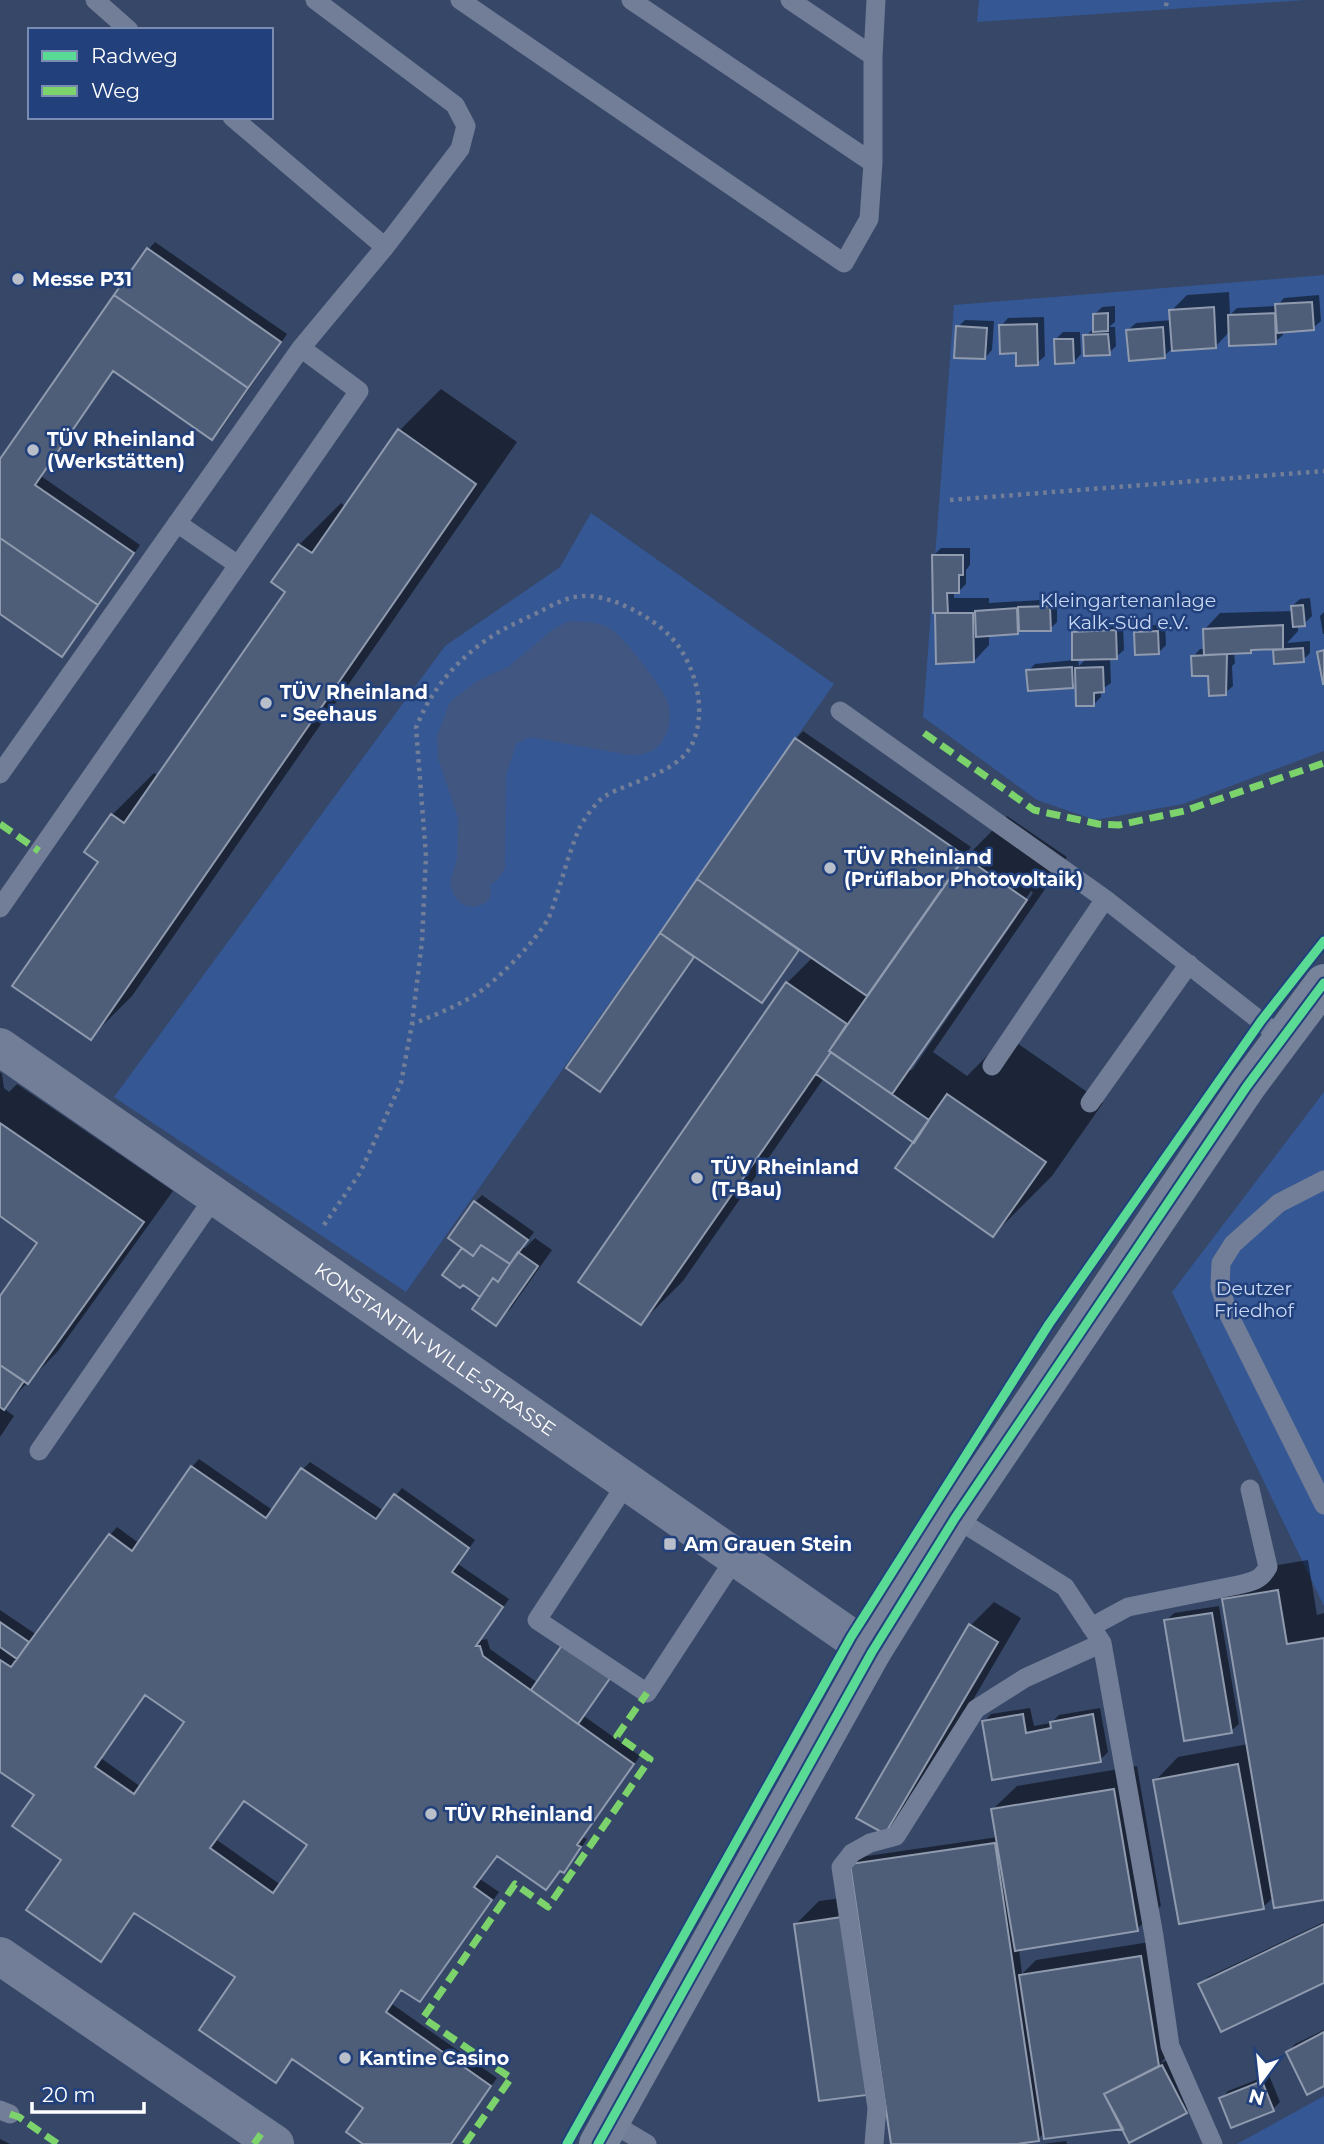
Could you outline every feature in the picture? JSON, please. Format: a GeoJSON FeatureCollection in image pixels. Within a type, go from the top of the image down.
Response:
{"type":"FeatureCollection","features":[{"type":"Feature","properties":{"kind":"street"},"geometry":{"type":"LineString","coordinates":[[604,2133],[872,1652],[955,1518],[1247,1086],[1324,983]]}},
{"type":"Feature","properties":{"kind":"street","name":"KONSTANTIN-WILLE-STRASSE"},"geometry":{"type":"LineString","coordinates":[[0,1047],[872,1652]]}},
{"type":"Feature","properties":{"kind":"street"},"geometry":{"type":"LineString","coordinates":[[0,1956],[275,2144]]}},
{"type":"Feature","properties":{"kind":"lane"},"geometry":{"type":"LineString","coordinates":[[94,0],[128,28]]}},
{"type":"Feature","properties":{"kind":"lane"},"geometry":{"type":"LineString","coordinates":[[0,774],[300,348],[385,247],[460,149],[466,126],[455,105],[315,0]]}},
{"type":"Feature","properties":{"kind":"lane"},"geometry":{"type":"LineString","coordinates":[[460,0],[844,263],[869,219],[873,163],[876,0]]}},
{"type":"Feature","properties":{"kind":"lane"},"geometry":{"type":"LineString","coordinates":[[631,0],[873,163]]}},
{"type":"Feature","properties":{"kind":"lane"},"geometry":{"type":"LineString","coordinates":[[790,0],[873,55]]}},
{"type":"Feature","properties":{"kind":"lane"},"geometry":{"type":"LineString","coordinates":[[234,119],[385,247]]}},
{"type":"Feature","properties":{"kind":"lane"},"geometry":{"type":"LineString","coordinates":[[0,908],[359,391],[300,348]]}},
{"type":"Feature","properties":{"kind":"lane"},"geometry":{"type":"LineString","coordinates":[[177,523],[238,565]]}},
{"type":"Feature","properties":{"kind":"lane"},"geometry":{"type":"LineString","coordinates":[[840,711],[1105,899],[1282,1038]]}},
{"type":"Feature","properties":{"kind":"lane"},"geometry":{"type":"LineString","coordinates":[[992,1066],[1105,899]]}},
{"type":"Feature","properties":{"kind":"lane"},"geometry":{"type":"LineString","coordinates":[[1090,1103],[1188,964]]}},
{"type":"Feature","properties":{"kind":"lane"},"geometry":{"type":"LineString","coordinates":[[1324,1180],[1279,1203],[1233,1244],[1222,1263],[1220,1287],[1228,1313],[1324,1505]]}},
{"type":"Feature","properties":{"kind":"lane"},"geometry":{"type":"LineString","coordinates":[[38,1451],[215,1196]]}},
{"type":"Feature","properties":{"kind":"lane"},"geometry":{"type":"LineString","coordinates":[[628,1481],[537,1620],[647,1693],[736,1557]]}},
{"type":"Feature","properties":{"kind":"lane"},"geometry":{"type":"LineString","coordinates":[[874,2144],[877,2108],[841,1867],[852,1853],[870,1843],[896,1836],[976,1709],[1097,1635],[1128,1607],[1238,1586],[1263,1576],[1268,1567],[1250,1489]]}},
{"type":"Feature","properties":{"kind":"lane"},"geometry":{"type":"LineString","coordinates":[[955,1518],[1065,1587],[1097,1635],[1154,1936],[1170,2046],[1213,2144]]}},
{"type":"Feature","properties":{"kind":"lane"},"geometry":{"type":"LineString","coordinates":[[604,2133],[647,2144]]}},
{"type":"Feature","properties":{"kind":"path"},"geometry":{"type":"LineString","coordinates":[[950,500],[1324,471]]}},
{"type":"Feature","properties":{"kind":"path"},"geometry":{"type":"LineString","coordinates":[[302,1258],[360,1173],[401,1083],[412,1024],[422,941],[426,856],[416,728],[424,708],[438,686],[463,659],[496,633],[568,597],[590,596],[615,602],[649,618],[678,645],[692,673],[700,703],[699,724],[693,744],[679,761],[663,771],[603,797],[580,827],[549,918],[524,952],[476,994],[412,1024]]}},
{"type":"Feature","properties":{"kind":"green space"},"geometry":{"type":"Polygon","coordinates":[[[979,0],[1306,0],[977,22],[979,0]]]}},
{"type":"Feature","properties":{"kind":"green space","name":"Kleingartenanlage Kalk-Süd e.V."},"geometry":{"type":"Polygon","coordinates":[[[1324,275],[1324,751],[1183,804],[1095,820],[1037,800],[923,717],[954,305],[1324,275]]]}},
{"type":"Feature","properties":{"kind":"green space"},"geometry":{"type":"Polygon","coordinates":[[[591,513],[834,684],[406,1292],[114,1097],[445,646],[560,567],[591,513]]]}},
{"type":"Feature","properties":{"kind":"green space","name":"Deutzer Friedhof"},"geometry":{"type":"Polygon","coordinates":[[[1324,1092],[1324,1606],[1172,1292],[1324,1092]]]}},
{"type":"Feature","properties":{"kind":"green space"},"geometry":{"type":"Polygon","coordinates":[[[1324,2096],[1324,2144],[1237,2144],[1324,2096]]]}},
{"type":"Feature","properties":{"kind":"shaded area"},"geometry":{"type":"Polygon","coordinates":[[[569,621],[606,626],[628,645],[666,698],[670,718],[667,732],[656,748],[637,755],[529,737],[516,744],[506,776],[505,868],[490,885],[491,897],[484,904],[474,907],[463,905],[454,896],[450,883],[457,858],[458,818],[438,758],[437,736],[450,702],[477,681],[508,667],[552,630],[569,621]]]}},
{"type":"Feature","properties":{"kind":"building"},"geometry":{"type":"Polygon","coordinates":[[[147,248],[281,342],[248,388],[114,295],[147,248]]]}},
{"type":"Feature","properties":{"kind":"building","name":"TÜV Rheinland (Werkstätten)"},"geometry":{"type":"Polygon","coordinates":[[[114,295],[248,388],[212,440],[113,371],[35,485],[134,553],[98,605],[0,538],[0,459],[114,295]]]}},
{"type":"Feature","properties":{"kind":"building"},"geometry":{"type":"Polygon","coordinates":[[[1312,302],[1314,330],[1277,333],[1275,304],[1312,302]]]}},
{"type":"Feature","properties":{"kind":"building"},"geometry":{"type":"Polygon","coordinates":[[[1214,307],[1216,348],[1172,351],[1169,310],[1214,307]]]}},
{"type":"Feature","properties":{"kind":"building"},"geometry":{"type":"Polygon","coordinates":[[[1108,313],[1108,331],[1093,332],[1093,314],[1108,313]]]}},
{"type":"Feature","properties":{"kind":"building"},"geometry":{"type":"Polygon","coordinates":[[[1275,313],[1276,344],[1229,346],[1228,315],[1275,313]]]}},
{"type":"Feature","properties":{"kind":"building"},"geometry":{"type":"Polygon","coordinates":[[[1037,324],[1038,365],[1016,366],[1016,353],[1000,354],[999,325],[1037,324]]]}},
{"type":"Feature","properties":{"kind":"building"},"geometry":{"type":"Polygon","coordinates":[[[956,326],[987,328],[985,359],[954,358],[956,326]]]}},
{"type":"Feature","properties":{"kind":"building"},"geometry":{"type":"Polygon","coordinates":[[[1163,327],[1165,358],[1129,361],[1126,330],[1163,327]]]}},
{"type":"Feature","properties":{"kind":"building"},"geometry":{"type":"Polygon","coordinates":[[[1108,334],[1110,355],[1084,356],[1083,335],[1108,334]]]}},
{"type":"Feature","properties":{"kind":"building"},"geometry":{"type":"Polygon","coordinates":[[[1054,339],[1073,339],[1074,363],[1055,364],[1054,339]]]}},
{"type":"Feature","properties":{"kind":"building","name":"TÜV Rheinland - Seehaus"},"geometry":{"type":"Polygon","coordinates":[[[398,429],[476,484],[91,1040],[12,986],[98,862],[84,852],[111,814],[124,823],[285,592],[271,582],[298,544],[312,553],[398,429]]]}},
{"type":"Feature","properties":{"kind":"building"},"geometry":{"type":"Polygon","coordinates":[[[0,538],[98,605],[62,657],[0,614],[0,538]]]}},
{"type":"Feature","properties":{"kind":"building"},"geometry":{"type":"Polygon","coordinates":[[[932,555],[963,555],[959,593],[947,593],[948,613],[933,613],[932,555]]]}},
{"type":"Feature","properties":{"kind":"building"},"geometry":{"type":"Polygon","coordinates":[[[1303,605],[1305,626],[1293,627],[1291,606],[1303,605]]]}},
{"type":"Feature","properties":{"kind":"building"},"geometry":{"type":"Polygon","coordinates":[[[1050,606],[1051,631],[1019,631],[1018,607],[1050,606]]]}},
{"type":"Feature","properties":{"kind":"building"},"geometry":{"type":"Polygon","coordinates":[[[1017,608],[1018,634],[976,637],[975,611],[1017,608]]]}},
{"type":"Feature","properties":{"kind":"building"},"geometry":{"type":"Polygon","coordinates":[[[935,613],[973,613],[974,662],[936,664],[935,613]]]}},
{"type":"Feature","properties":{"kind":"building"},"geometry":{"type":"Polygon","coordinates":[[[1283,625],[1283,649],[1204,655],[1203,629],[1283,625]]]}},
{"type":"Feature","properties":{"kind":"building"},"geometry":{"type":"Polygon","coordinates":[[[1116,630],[1117,659],[1072,660],[1072,632],[1116,630]]]}},
{"type":"Feature","properties":{"kind":"building"},"geometry":{"type":"Polygon","coordinates":[[[1158,631],[1159,654],[1135,655],[1134,632],[1158,631]]]}},
{"type":"Feature","properties":{"kind":"building"},"geometry":{"type":"Polygon","coordinates":[[[1303,648],[1304,662],[1274,664],[1273,650],[1303,648]]]}},
{"type":"Feature","properties":{"kind":"building"},"geometry":{"type":"Polygon","coordinates":[[[1324,650],[1324,684],[1323,684],[1317,652],[1324,650]]]}},
{"type":"Feature","properties":{"kind":"building"},"geometry":{"type":"Polygon","coordinates":[[[1227,654],[1226,695],[1209,696],[1208,676],[1192,676],[1191,656],[1227,654]]]}},
{"type":"Feature","properties":{"kind":"building"},"geometry":{"type":"Polygon","coordinates":[[[1072,667],[1073,688],[1028,691],[1026,670],[1072,667]]]}},
{"type":"Feature","properties":{"kind":"building"},"geometry":{"type":"Polygon","coordinates":[[[1103,667],[1104,692],[1094,693],[1094,706],[1076,706],[1075,668],[1103,667]]]}},
{"type":"Feature","properties":{"kind":"building","name":"TÜV Rheinland (Prüflabor Photovoltaik)"},"geometry":{"type":"Polygon","coordinates":[[[795,738],[965,856],[867,996],[697,879],[795,738]]]}},
{"type":"Feature","properties":{"kind":"building"},"geometry":{"type":"Polygon","coordinates":[[[965,857],[1027,900],[892,1094],[829,1051],[965,857]]]}},
{"type":"Feature","properties":{"kind":"building"},"geometry":{"type":"Polygon","coordinates":[[[697,879],[799,950],[762,1003],[660,933],[697,879]]]}},
{"type":"Feature","properties":{"kind":"building"},"geometry":{"type":"Polygon","coordinates":[[[660,933],[694,957],[600,1092],[566,1068],[660,933]]]}},
{"type":"Feature","properties":{"kind":"building","name":"TÜV Rheinland (T-Bau)"},"geometry":{"type":"Polygon","coordinates":[[[786,982],[847,1024],[829,1051],[831,1052],[641,1325],[578,1282],[786,982]]]}},
{"type":"Feature","properties":{"kind":"building","name":"TÜV Rheinland (T-Bau)"},"geometry":{"type":"Polygon","coordinates":[[[831,1052],[929,1120],[914,1143],[816,1074],[831,1052]]]}},
{"type":"Feature","properties":{"kind":"building","name":"TÜV Rheinland (T-Bau)"},"geometry":{"type":"Polygon","coordinates":[[[947,1094],[1046,1162],[993,1237],[895,1168],[947,1094]]]}},
{"type":"Feature","properties":{"kind":"building"},"geometry":{"type":"Polygon","coordinates":[[[0,1123],[144,1222],[28,1384],[0,1365],[0,1296],[37,1243],[0,1216],[0,1123]]]}},
{"type":"Feature","properties":{"kind":"building"},"geometry":{"type":"Polygon","coordinates":[[[474,1201],[528,1240],[510,1264],[481,1245],[473,1256],[448,1238],[474,1201]]]}},
{"type":"Feature","properties":{"kind":"building"},"geometry":{"type":"Polygon","coordinates":[[[481,1245],[510,1264],[498,1282],[493,1278],[480,1297],[463,1285],[460,1288],[442,1275],[462,1248],[473,1256],[481,1245]]]}},
{"type":"Feature","properties":{"kind":"building"},"geometry":{"type":"Polygon","coordinates":[[[518,1252],[538,1266],[496,1326],[472,1309],[493,1278],[498,1282],[518,1252]]]}},
{"type":"Feature","properties":{"kind":"building"},"geometry":{"type":"Polygon","coordinates":[[[0,1365],[24,1381],[4,1410],[0,1407],[0,1365]]]}},
{"type":"Feature","properties":{"kind":"building","name":"TÜV Rheinland"},"geometry":{"type":"Polygon","coordinates":[[[191,1466],[266,1518],[301,1468],[376,1519],[394,1494],[469,1548],[452,1572],[503,1607],[476,1646],[480,1646],[483,1656],[634,1764],[577,1845],[581,1847],[564,1873],[560,1871],[546,1890],[497,1856],[474,1887],[492,1900],[420,2002],[401,1990],[386,2012],[491,2086],[451,2144],[363,2144],[346,2132],[363,2108],[292,2059],[276,2083],[199,2030],[235,1977],[134,1913],[101,1962],[26,1910],[61,1860],[12,1826],[34,1795],[0,1772],[0,1660],[11,1667],[109,1534],[132,1551],[191,1466]],[[145,1695],[95,1767],[134,1794],[184,1722],[145,1695]],[[244,1801],[210,1848],[273,1893],[307,1845],[244,1801]]]}},
{"type":"Feature","properties":{"kind":"building"},"geometry":{"type":"Polygon","coordinates":[[[1278,1590],[1287,1644],[1324,1638],[1324,1900],[1274,1908],[1222,1599],[1278,1590]]]}},
{"type":"Feature","properties":{"kind":"building"},"geometry":{"type":"Polygon","coordinates":[[[1212,1613],[1232,1733],[1184,1741],[1164,1620],[1212,1613]]]}},
{"type":"Feature","properties":{"kind":"building"},"geometry":{"type":"Polygon","coordinates":[[[0,1622],[29,1642],[17,1659],[0,1647],[0,1622]]]}},
{"type":"Feature","properties":{"kind":"building"},"geometry":{"type":"Polygon","coordinates":[[[969,1624],[998,1642],[885,1834],[856,1818],[969,1624]]]}},
{"type":"Feature","properties":{"kind":"building"},"geometry":{"type":"Polygon","coordinates":[[[565,1641],[613,1674],[578,1724],[531,1690],[565,1641]]]}},
{"type":"Feature","properties":{"kind":"building"},"geometry":{"type":"Polygon","coordinates":[[[1023,1714],[1026,1733],[1051,1728],[1050,1722],[1093,1714],[1101,1762],[992,1780],[982,1721],[1023,1714]]]}},
{"type":"Feature","properties":{"kind":"building"},"geometry":{"type":"Polygon","coordinates":[[[1238,1764],[1264,1909],[1179,1924],[1153,1780],[1238,1764]]]}},
{"type":"Feature","properties":{"kind":"building"},"geometry":{"type":"Polygon","coordinates":[[[1114,1789],[1138,1931],[1015,1951],[991,1809],[1114,1789]]]}},
{"type":"Feature","properties":{"kind":"building"},"geometry":{"type":"Polygon","coordinates":[[[995,1843],[1039,2141],[1017,2144],[891,2144],[850,1864],[995,1843]]]}},
{"type":"Feature","properties":{"kind":"building"},"geometry":{"type":"Polygon","coordinates":[[[842,1917],[867,2095],[819,2101],[794,1924],[842,1917]]]}},
{"type":"Feature","properties":{"kind":"building"},"geometry":{"type":"Polygon","coordinates":[[[1324,1924],[1324,1983],[1221,2032],[1198,1984],[1324,1924]]]}},
{"type":"Feature","properties":{"kind":"building"},"geometry":{"type":"Polygon","coordinates":[[[1141,1956],[1159,2066],[1104,2094],[1123,2129],[1044,2139],[1019,1975],[1141,1956]]]}},
{"type":"Feature","properties":{"kind":"building"},"geometry":{"type":"Polygon","coordinates":[[[1324,2032],[1324,2086],[1307,2095],[1286,2052],[1324,2032]]]}},
{"type":"Feature","properties":{"kind":"building"},"geometry":{"type":"Polygon","coordinates":[[[1162,2065],[1187,2113],[1129,2143],[1104,2094],[1162,2065]]]}},
{"type":"Feature","properties":{"kind":"building"},"geometry":{"type":"Polygon","coordinates":[[[1262,2081],[1274,2111],[1231,2128],[1219,2098],[1262,2081]]]}},
{"type":"Feature","properties":{"kind":"marked path"},"geometry":{"type":"LineString","coordinates":[[924,733],[1034,810],[1098,824],[1119,825],[1184,811],[1324,763]]}},
{"type":"Feature","properties":{"kind":"marked path"},"geometry":{"type":"LineString","coordinates":[[0,824],[39,851]]}},
{"type":"Feature","properties":{"kind":"marked path"},"geometry":{"type":"LineString","coordinates":[[465,2144],[511,2078],[423,2018],[515,1884],[548,1907],[650,1759],[617,1736],[647,1693]]}},
{"type":"Feature","properties":{"kind":"marked path"},"geometry":{"type":"LineString","coordinates":[[10,2114],[19,2117],[58,2144]]}},
{"type":"Feature","properties":{"kind":"marked path"},"geometry":{"type":"LineString","coordinates":[[254,2144],[261,2134]]}},
{"type":"Feature","properties":{"kind":"cycle path"},"geometry":{"type":"LineString","coordinates":[[567,2144],[851,1637],[1049,1324],[1261,1021],[1324,941]]}},
{"type":"Feature","properties":{"kind":"cycle path"},"geometry":{"type":"LineString","coordinates":[[598,2144],[872,1652],[955,1518],[1247,1086],[1324,983]]}},
{"type":"Feature","properties":{"kind":"place","name":"Messe P31"},"geometry":{"type":"Point","coordinates":[18,279]}},
{"type":"Feature","properties":{"kind":"place","name":"TÜV Rheinland (Werkstätten)"},"geometry":{"type":"Point","coordinates":[33,450]}},
{"type":"Feature","properties":{"kind":"place","name":"TÜV Rheinland - Seehaus"},"geometry":{"type":"Point","coordinates":[266,703]}},
{"type":"Feature","properties":{"kind":"place","name":"TÜV Rheinland (Prüflabor Photovoltaik)"},"geometry":{"type":"Point","coordinates":[830,868]}},
{"type":"Feature","properties":{"kind":"place","name":"TÜV Rheinland (T-Bau)"},"geometry":{"type":"Point","coordinates":[697,1178]}},
{"type":"Feature","properties":{"kind":"place","name":"Am Grauen Stein"},"geometry":{"type":"Point","coordinates":[670,1544]}},
{"type":"Feature","properties":{"kind":"place","name":"TÜV Rheinland"},"geometry":{"type":"Point","coordinates":[431,1814]}},
{"type":"Feature","properties":{"kind":"place","name":"Kantine Casino"},"geometry":{"type":"Point","coordinates":[345,2058]}}]}
